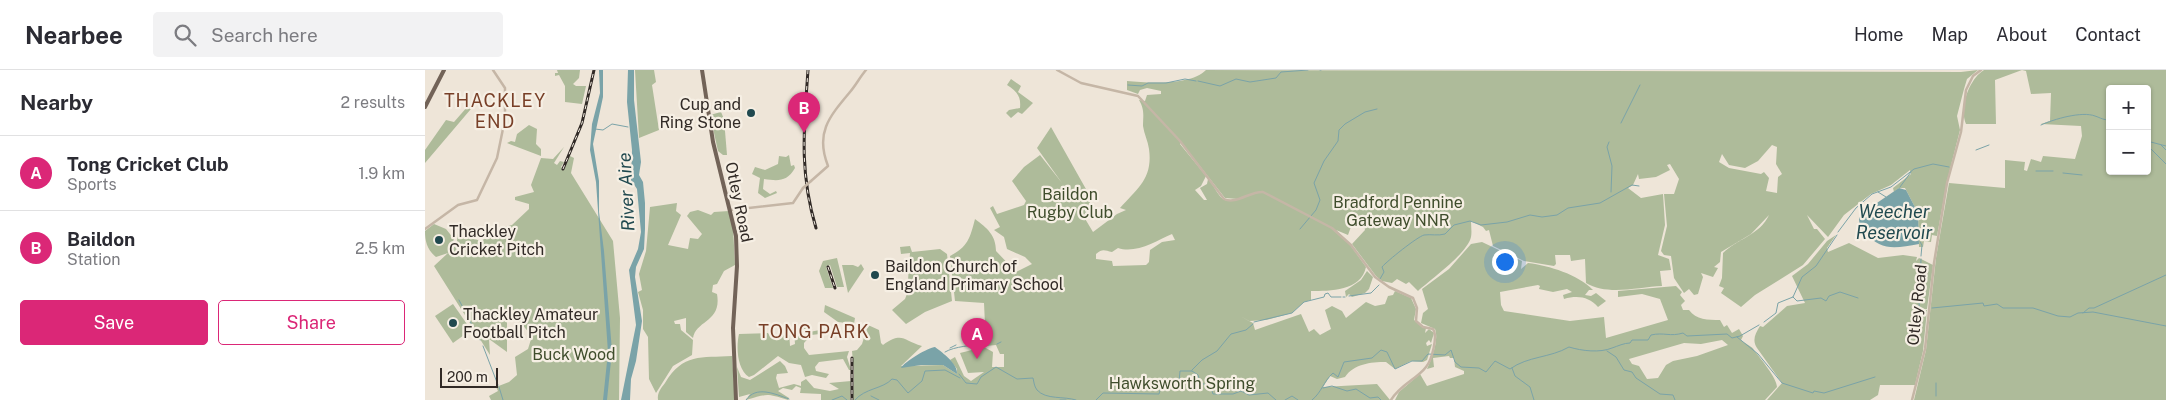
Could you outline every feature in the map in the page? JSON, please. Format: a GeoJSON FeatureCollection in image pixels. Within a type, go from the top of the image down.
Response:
{"type":"FeatureCollection","features":[{"type":"Feature","properties":{"kind":"main road"},"geometry":{"type":"LineString","coordinates":[[425,106],[445,70]]}},
{"type":"Feature","properties":{"kind":"main road","name":"Otley Road"},"geometry":{"type":"LineString","coordinates":[[702,70],[713,142],[731,210],[737,255],[733,328],[736,400]]}},
{"type":"Feature","properties":{"kind":"street"},"geometry":{"type":"LineString","coordinates":[[425,229],[458,205],[477,199],[497,158],[505,119],[505,88],[493,70]]}},
{"type":"Feature","properties":{"kind":"street"},"geometry":{"type":"LineString","coordinates":[[731,210],[793,203],[803,188],[828,166],[823,153],[825,128],[830,117],[866,70]]}},
{"type":"Feature","properties":{"kind":"street"},"geometry":{"type":"LineString","coordinates":[[1057,70],[1081,83],[1135,94],[1145,101],[1181,141],[1224,199],[1232,201],[1255,192],[1267,194],[1332,228],[1344,237],[1383,282],[1413,298],[1417,308],[1416,321],[1423,327],[1433,329],[1435,332],[1432,352],[1426,368],[1403,385],[1391,400]]}},
{"type":"Feature","properties":{"kind":"street","name":"Otley Road"},"geometry":{"type":"LineString","coordinates":[[1912,400],[1923,358],[1934,263],[1947,183],[1961,132],[1966,90],[1973,76],[1981,70]]}},
{"type":"Feature","properties":{"kind":"green space"},"geometry":{"type":"Polygon","coordinates":[[[557,70],[580,70],[579,78],[573,84],[576,86],[586,86],[582,104],[565,102],[565,86],[559,75],[555,76],[555,73],[558,73],[557,70]]]}},
{"type":"Feature","properties":{"kind":"green space"},"geometry":{"type":"Polygon","coordinates":[[[635,70],[654,70],[656,82],[652,85],[659,130],[639,138],[635,70]]]}},
{"type":"Feature","properties":{"kind":"green space"},"geometry":{"type":"Polygon","coordinates":[[[1206,70],[1961,72],[1978,70],[1967,79],[1964,89],[1957,116],[1960,130],[1947,181],[1937,236],[1932,235],[1931,242],[1924,241],[1923,247],[1919,247],[1918,213],[1905,188],[1899,188],[1894,192],[1893,188],[1911,174],[1910,170],[1891,185],[1871,194],[1844,215],[1828,237],[1807,215],[1814,229],[1817,229],[1825,239],[1803,265],[1755,295],[1741,307],[1721,293],[1724,288],[1719,286],[1722,278],[1723,253],[1749,235],[1721,252],[1720,262],[1714,267],[1718,268],[1713,277],[1701,273],[1703,277],[1698,294],[1694,295],[1689,289],[1684,293],[1674,278],[1671,256],[1664,255],[1661,251],[1667,226],[1664,194],[1674,194],[1679,179],[1670,164],[1667,165],[1670,170],[1656,177],[1639,179],[1638,174],[1633,185],[1628,188],[1641,198],[1663,194],[1665,225],[1658,255],[1669,259],[1671,270],[1660,271],[1662,286],[1623,290],[1594,287],[1586,283],[1585,259],[1571,261],[1570,255],[1555,255],[1556,264],[1554,266],[1524,261],[1493,246],[1489,230],[1486,231],[1483,227],[1471,221],[1471,237],[1463,251],[1418,291],[1409,282],[1406,284],[1397,279],[1392,283],[1382,281],[1376,276],[1352,244],[1365,230],[1364,224],[1357,219],[1352,224],[1348,235],[1336,230],[1348,242],[1366,267],[1358,281],[1335,290],[1311,291],[1311,300],[1304,302],[1292,313],[1266,320],[1249,321],[1253,323],[1255,330],[1301,314],[1309,332],[1314,329],[1320,335],[1331,329],[1325,310],[1332,306],[1342,311],[1346,318],[1366,302],[1375,306],[1385,304],[1388,296],[1393,295],[1395,291],[1411,298],[1416,309],[1414,320],[1426,328],[1425,333],[1429,329],[1434,333],[1431,343],[1429,340],[1426,343],[1427,346],[1432,344],[1427,360],[1423,362],[1411,361],[1395,369],[1386,362],[1363,365],[1353,369],[1345,377],[1337,379],[1330,376],[1323,387],[1377,384],[1390,400],[853,400],[854,373],[852,351],[857,350],[862,344],[868,325],[879,330],[883,345],[895,339],[903,338],[922,346],[901,366],[943,365],[957,374],[957,369],[950,360],[955,357],[964,376],[971,381],[984,372],[968,373],[960,353],[984,347],[993,352],[992,367],[1004,367],[1004,354],[1000,354],[996,345],[986,346],[984,303],[955,301],[950,256],[965,245],[972,232],[975,219],[990,232],[996,245],[996,251],[1016,272],[1032,264],[1025,257],[1007,249],[1004,237],[994,230],[1000,227],[990,208],[993,206],[997,214],[1024,205],[1026,201],[1012,181],[1024,167],[1040,155],[1062,183],[1037,148],[1051,127],[1091,198],[1084,217],[1093,232],[1117,214],[1126,210],[1120,208],[1143,182],[1149,168],[1149,149],[1143,126],[1143,110],[1139,100],[1145,101],[1147,95],[1161,94],[1161,91],[1147,88],[1140,90],[1138,94],[1127,90],[1127,81],[1168,82],[1190,79],[1206,70]],[[1181,142],[1180,144],[1206,176],[1201,186],[1195,190],[1204,200],[1207,200],[1200,188],[1207,184],[1208,179],[1223,199],[1232,201],[1238,199],[1225,198],[1181,142]],[[1772,145],[1758,161],[1745,168],[1729,165],[1722,154],[1719,162],[1729,168],[1761,174],[1764,172],[1769,178],[1766,191],[1777,193],[1778,177],[1782,174],[1776,164],[1777,147],[1772,145]],[[1769,215],[1751,234],[1765,222],[1769,215]],[[1172,234],[1139,248],[1118,248],[1112,252],[1100,251],[1096,254],[1096,259],[1112,261],[1113,266],[1146,265],[1149,262],[1150,250],[1162,242],[1175,240],[1172,234]]]}},
{"type":"Feature","properties":{"kind":"green space"},"geometry":{"type":"Polygon","coordinates":[[[1984,70],[2022,70],[1995,80],[1996,124],[1966,124],[1964,110],[1967,94],[1979,74],[1984,70]]]}},
{"type":"Feature","properties":{"kind":"green space"},"geometry":{"type":"Polygon","coordinates":[[[2022,70],[2166,70],[2166,400],[1914,400],[1926,350],[1936,258],[1949,183],[2005,188],[2005,160],[2025,162],[2024,170],[2027,171],[2031,159],[2041,162],[2043,156],[2075,159],[2082,136],[2081,126],[2041,124],[2050,121],[2051,93],[2031,94],[2026,71],[2022,70]]]}},
{"type":"Feature","properties":{"kind":"green space"},"geometry":{"type":"Polygon","coordinates":[[[1011,79],[1021,86],[1018,92],[1033,103],[1022,114],[1018,112],[1011,118],[1006,113],[1009,110],[1020,108],[1020,104],[1018,95],[1007,85],[1011,79]]]}},
{"type":"Feature","properties":{"kind":"green space"},"geometry":{"type":"Polygon","coordinates":[[[475,98],[476,103],[425,163],[425,150],[446,120],[454,122],[475,98]]]}},
{"type":"Feature","properties":{"kind":"green space"},"geometry":{"type":"Polygon","coordinates":[[[721,112],[724,119],[727,155],[723,155],[718,151],[710,115],[721,112]]]}},
{"type":"Feature","properties":{"kind":"green space"},"geometry":{"type":"Polygon","coordinates":[[[529,125],[537,129],[536,144],[541,149],[541,156],[507,143],[515,142],[517,134],[529,125]]]}},
{"type":"Feature","properties":{"kind":"green space","name":"Buck Wood"},"geometry":{"type":"Polygon","coordinates":[[[564,147],[554,163],[557,165],[560,161],[564,162],[561,167],[564,169],[570,156],[574,158],[571,173],[613,241],[620,318],[619,400],[491,400],[489,396],[498,391],[496,387],[509,382],[517,375],[515,357],[528,349],[532,336],[507,307],[507,352],[489,339],[490,355],[434,266],[448,253],[436,257],[427,245],[425,231],[434,224],[446,229],[454,239],[449,252],[457,241],[458,232],[480,241],[500,232],[501,239],[504,227],[512,225],[529,209],[529,204],[515,200],[515,197],[534,192],[531,185],[541,158],[553,159],[564,147]]]}},
{"type":"Feature","properties":{"kind":"green space"},"geometry":{"type":"Polygon","coordinates":[[[789,155],[791,166],[794,165],[795,168],[789,176],[782,180],[764,179],[763,189],[770,194],[776,191],[777,193],[765,198],[758,193],[760,178],[752,174],[755,167],[765,170],[778,164],[779,156],[786,157],[789,155]]]}},
{"type":"Feature","properties":{"kind":"green space"},"geometry":{"type":"Polygon","coordinates":[[[677,203],[676,211],[681,215],[668,245],[688,249],[690,238],[698,239],[702,234],[687,216],[690,212],[698,210],[711,215],[714,212],[729,211],[733,226],[735,265],[724,271],[717,284],[713,285],[712,292],[717,294],[718,303],[716,310],[699,327],[693,338],[686,332],[686,318],[674,321],[675,324],[680,324],[681,330],[693,340],[692,355],[673,366],[656,393],[649,379],[648,337],[643,329],[643,310],[638,292],[642,290],[639,274],[646,251],[650,207],[677,203]]]}},
{"type":"Feature","properties":{"kind":"green space"},"geometry":{"type":"Polygon","coordinates":[[[1836,235],[1827,248],[1828,252],[1849,243],[1878,258],[1903,255],[1917,257],[1916,261],[1919,258],[1933,265],[1927,309],[1921,309],[1927,310],[1923,351],[1915,385],[1880,385],[1878,395],[1870,400],[1767,400],[1782,383],[1757,348],[1754,340],[1756,334],[1760,326],[1763,327],[1787,306],[1805,303],[1792,276],[1808,264],[1827,241],[1836,235]]]}},
{"type":"Feature","properties":{"kind":"green space"},"geometry":{"type":"Polygon","coordinates":[[[1482,242],[1522,261],[1521,269],[1528,263],[1545,266],[1571,275],[1587,284],[1593,290],[1589,290],[1585,295],[1591,296],[1596,293],[1606,301],[1598,307],[1591,301],[1583,298],[1564,299],[1563,295],[1572,292],[1567,289],[1553,292],[1539,289],[1540,286],[1538,285],[1500,292],[1501,305],[1504,311],[1570,321],[1604,317],[1606,338],[1668,320],[1660,299],[1642,294],[1618,297],[1618,291],[1676,286],[1682,292],[1680,295],[1685,301],[1681,305],[1683,310],[1689,310],[1695,316],[1703,319],[1720,320],[1724,327],[1727,325],[1732,333],[1739,329],[1743,336],[1741,340],[1753,349],[1771,373],[1777,387],[1765,400],[1395,400],[1399,392],[1420,374],[1427,386],[1464,374],[1464,371],[1455,367],[1454,358],[1449,356],[1433,358],[1434,367],[1427,369],[1434,349],[1436,333],[1435,329],[1421,323],[1423,313],[1428,309],[1422,289],[1449,269],[1471,244],[1482,242]],[[1722,340],[1701,344],[1684,343],[1629,359],[1632,364],[1639,366],[1647,379],[1658,378],[1666,365],[1673,361],[1697,356],[1728,345],[1722,340]]]}},
{"type":"Feature","properties":{"kind":"green space"},"geometry":{"type":"Polygon","coordinates":[[[910,246],[912,252],[940,249],[947,254],[952,301],[925,312],[906,324],[892,310],[905,299],[907,294],[910,253],[901,254],[900,247],[910,246]]]}},
{"type":"Feature","properties":{"kind":"green space"},"geometry":{"type":"Polygon","coordinates":[[[837,258],[844,287],[837,287],[830,265],[826,267],[833,288],[825,288],[819,271],[823,261],[837,258]]]}},
{"type":"Feature","properties":{"kind":"green space"},"geometry":{"type":"Polygon","coordinates":[[[861,264],[864,269],[848,293],[842,265],[858,267],[861,264]]]}},
{"type":"Feature","properties":{"kind":"green space"},"geometry":{"type":"Polygon","coordinates":[[[1367,271],[1373,277],[1369,289],[1365,293],[1352,297],[1349,294],[1346,297],[1345,291],[1361,280],[1367,271]]]}},
{"type":"Feature","properties":{"kind":"green space","name":"Thackley Amateur Football Pitch"},"geometry":{"type":"Polygon","coordinates":[[[453,304],[471,330],[453,343],[435,316],[453,304]]]}},
{"type":"Feature","properties":{"kind":"green space"},"geometry":{"type":"Polygon","coordinates":[[[825,305],[855,318],[854,324],[838,322],[824,312],[825,305]]]}},
{"type":"Feature","properties":{"kind":"green space"},"geometry":{"type":"Polygon","coordinates":[[[805,327],[809,332],[820,330],[820,334],[811,335],[804,343],[804,348],[809,355],[849,351],[847,357],[851,370],[849,370],[843,359],[819,362],[815,367],[816,371],[829,374],[826,378],[812,375],[805,377],[801,365],[789,363],[778,356],[749,377],[742,369],[738,357],[739,334],[768,333],[772,337],[775,334],[780,338],[789,331],[790,346],[795,344],[794,331],[805,327]]]}},
{"type":"Feature","properties":{"kind":"green space"},"geometry":{"type":"Polygon","coordinates":[[[732,356],[735,400],[658,400],[660,391],[679,366],[694,359],[732,356]]]}},
{"type":"Feature","properties":{"kind":"green space"},"geometry":{"type":"Polygon","coordinates":[[[780,361],[788,373],[777,374],[776,378],[779,388],[794,384],[801,386],[801,382],[806,379],[814,388],[830,391],[839,389],[829,383],[851,381],[850,400],[821,400],[821,394],[800,393],[801,388],[796,386],[792,390],[783,388],[778,391],[789,398],[788,400],[767,395],[746,400],[750,394],[739,397],[737,367],[741,377],[750,380],[780,361]]]}},
{"type":"Feature","properties":{"kind":"water"},"geometry":{"type":"Polygon","coordinates":[[[599,70],[603,70],[603,97],[593,144],[599,181],[599,212],[612,351],[607,400],[603,400],[608,352],[596,182],[590,150],[592,124],[600,93],[599,70]]]}},
{"type":"Feature","properties":{"kind":"water","name":"River Aire"},"geometry":{"type":"Polygon","coordinates":[[[628,70],[634,70],[634,100],[641,162],[639,175],[643,182],[645,229],[644,249],[636,267],[635,277],[642,321],[636,361],[631,379],[630,400],[621,400],[636,325],[629,270],[638,249],[641,232],[637,189],[631,180],[632,150],[627,102],[628,70]]]}},
{"type":"Feature","properties":{"kind":"water","name":"Weecher Reservoir"},"geometry":{"type":"Polygon","coordinates":[[[1899,188],[1906,190],[1918,213],[1919,244],[1903,247],[1883,246],[1865,232],[1859,222],[1859,218],[1865,211],[1899,188]]]}},
{"type":"Feature","properties":{"kind":"water"},"geometry":{"type":"Polygon","coordinates":[[[935,347],[953,363],[957,374],[943,365],[921,365],[901,368],[917,355],[935,347]]]}},
{"type":"Feature","properties":{"kind":"waterway"},"geometry":{"type":"LineString","coordinates":[[1198,81],[1220,86],[1236,79],[1250,82],[1276,78],[1281,72],[1308,70]]}},
{"type":"Feature","properties":{"kind":"waterway"},"geometry":{"type":"LineString","coordinates":[[1128,85],[1142,86],[1148,83],[1166,83],[1185,79],[1196,81]]}},
{"type":"Feature","properties":{"kind":"waterway"},"geometry":{"type":"LineString","coordinates":[[1621,123],[1640,85]]}},
{"type":"Feature","properties":{"kind":"waterway"},"geometry":{"type":"LineString","coordinates":[[1300,229],[1316,210],[1320,200],[1314,183],[1324,161],[1338,141],[1339,130],[1345,124],[1365,112],[1377,109]]}},
{"type":"Feature","properties":{"kind":"waterway"},"geometry":{"type":"LineString","coordinates":[[2041,125],[2060,118],[2083,114],[2106,119]]}},
{"type":"Feature","properties":{"kind":"waterway"},"geometry":{"type":"LineString","coordinates":[[595,129],[603,130],[612,124],[628,127]]}},
{"type":"Feature","properties":{"kind":"waterway"},"geometry":{"type":"LineString","coordinates":[[1609,142],[1607,147],[1612,166],[1611,192]]}},
{"type":"Feature","properties":{"kind":"waterway"},"geometry":{"type":"LineString","coordinates":[[2151,142],[2166,146]]}},
{"type":"Feature","properties":{"kind":"waterway"},"geometry":{"type":"LineString","coordinates":[[1976,150],[1989,145]]}},
{"type":"Feature","properties":{"kind":"waterway"},"geometry":{"type":"LineString","coordinates":[[2161,145],[2166,150]]}},
{"type":"Feature","properties":{"kind":"waterway"},"geometry":{"type":"LineString","coordinates":[[2151,149],[2166,164]]}},
{"type":"Feature","properties":{"kind":"waterway"},"geometry":{"type":"LineString","coordinates":[[1838,232],[1856,208],[1872,194],[1891,187],[1914,169],[1933,164],[1949,167]]}},
{"type":"Feature","properties":{"kind":"waterway"},"geometry":{"type":"LineString","coordinates":[[2036,171],[2053,171]]}},
{"type":"Feature","properties":{"kind":"waterway"},"geometry":{"type":"LineString","coordinates":[[1900,187],[1911,172]]}},
{"type":"Feature","properties":{"kind":"waterway"},"geometry":{"type":"LineString","coordinates":[[2063,173],[2082,175]]}},
{"type":"Feature","properties":{"kind":"waterway"},"geometry":{"type":"LineString","coordinates":[[1380,279],[1384,272],[1382,267],[1409,244],[1424,235],[1445,234],[1454,225],[1470,221],[1481,225],[1507,222],[1530,215],[1542,217],[1557,215],[1568,208],[1600,203],[1632,185],[1639,186]]}},
{"type":"Feature","properties":{"kind":"waterway"},"geometry":{"type":"LineString","coordinates":[[1878,192],[1886,197]]}},
{"type":"Feature","properties":{"kind":"waterway"},"geometry":{"type":"LineString","coordinates":[[1764,322],[1776,313],[1778,303],[1793,297],[1802,277],[1816,266],[1837,235]]}},
{"type":"Feature","properties":{"kind":"waterway"},"geometry":{"type":"LineString","coordinates":[[1920,242],[1922,245],[1921,256]]}},
{"type":"Feature","properties":{"kind":"waterway"},"geometry":{"type":"LineString","coordinates":[[1919,308],[1921,259]]}},
{"type":"Feature","properties":{"kind":"waterway"},"geometry":{"type":"LineString","coordinates":[[2083,313],[2089,308],[2094,308],[2166,275]]}},
{"type":"Feature","properties":{"kind":"waterway"},"geometry":{"type":"LineString","coordinates":[[1349,296],[1371,293],[1379,285]]}},
{"type":"Feature","properties":{"kind":"waterway"},"geometry":{"type":"LineString","coordinates":[[1793,297],[1797,301],[1821,298],[1826,301],[1829,296],[1840,292],[1858,298]]}},
{"type":"Feature","properties":{"kind":"waterway"},"geometry":{"type":"LineString","coordinates":[[1254,322],[1292,313],[1304,302],[1324,297],[1328,293],[1331,297],[1341,297]]}},
{"type":"Feature","properties":{"kind":"waterway"},"geometry":{"type":"LineString","coordinates":[[459,300],[480,340]]}},
{"type":"Feature","properties":{"kind":"waterway"},"geometry":{"type":"LineString","coordinates":[[1932,308],[1983,303],[1984,306],[1997,304],[2003,308],[2033,308],[2058,316],[2070,317],[2078,313],[2093,312],[2166,326]]}},
{"type":"Feature","properties":{"kind":"waterway"},"geometry":{"type":"LineString","coordinates":[[1192,370],[1202,360],[1217,351],[1231,334],[1246,330],[1253,324]]}},
{"type":"Feature","properties":{"kind":"waterway"},"geometry":{"type":"LineString","coordinates":[[1312,400],[1333,373],[1338,377],[1344,362],[1372,358],[1381,350],[1387,352],[1395,369],[1412,361],[1422,361],[1428,354],[1445,355],[1451,350],[1455,362],[1461,367],[1479,368],[1486,372],[1495,361],[1510,369],[1524,362],[1562,351],[1569,347],[1602,351],[1630,343],[1632,340],[1648,340],[1651,335],[1660,334],[1674,335],[1683,333],[1687,336],[1727,334],[1732,338],[1740,336],[1759,325]]}},
{"type":"Feature","properties":{"kind":"waterway"},"geometry":{"type":"LineString","coordinates":[[1737,337],[1758,354],[1782,383],[1813,393],[1814,391],[1824,393],[1875,377]]}},
{"type":"Feature","properties":{"kind":"waterway"},"geometry":{"type":"LineString","coordinates":[[997,344],[1001,342]]}},
{"type":"Feature","properties":{"kind":"waterway"},"geometry":{"type":"LineString","coordinates":[[945,352],[959,347],[984,343]]}},
{"type":"Feature","properties":{"kind":"waterway"},"geometry":{"type":"LineString","coordinates":[[950,348],[956,345]]}},
{"type":"Feature","properties":{"kind":"waterway"},"geometry":{"type":"LineString","coordinates":[[483,346],[498,385]]}},
{"type":"Feature","properties":{"kind":"waterway"},"geometry":{"type":"LineString","coordinates":[[1607,351],[1616,357],[1624,370],[1632,372],[1636,378],[1660,394],[1673,395],[1675,400]]}},
{"type":"Feature","properties":{"kind":"waterway"},"geometry":{"type":"LineString","coordinates":[[959,374],[966,383],[977,384],[981,377],[996,367],[1017,379],[1033,378],[1037,390],[1045,395],[1076,400]]}},
{"type":"Feature","properties":{"kind":"waterway"},"geometry":{"type":"LineString","coordinates":[[1512,368],[1515,376],[1530,387],[1534,400]]}},
{"type":"Feature","properties":{"kind":"waterway"},"geometry":{"type":"LineString","coordinates":[[855,400],[864,393],[884,385],[892,379],[897,380],[908,393],[922,381],[925,371],[945,370],[960,378]]}},
{"type":"Feature","properties":{"kind":"waterway"},"geometry":{"type":"LineString","coordinates":[[1096,400],[1103,393],[1159,394],[1162,383],[1179,382],[1180,371],[1192,371]]}},
{"type":"Feature","properties":{"kind":"waterway"},"geometry":{"type":"LineString","coordinates":[[1192,371],[1198,375],[1200,382],[1211,388],[1213,394],[1233,394],[1241,391],[1249,395],[1268,393],[1276,400]]}},
{"type":"Feature","properties":{"kind":"waterway"},"geometry":{"type":"LineString","coordinates":[[1936,383],[1936,396]]}},
{"type":"Feature","properties":{"kind":"waterway"},"geometry":{"type":"LineString","coordinates":[[1323,388],[1332,386],[1347,391],[1356,389],[1370,398],[1378,397],[1381,400]]}},
{"type":"Feature","properties":{"kind":"waterway"},"geometry":{"type":"LineString","coordinates":[[499,387],[503,400]]}},
{"type":"Feature","properties":{"kind":"waterway"},"geometry":{"type":"LineString","coordinates":[[746,400],[750,395],[760,392],[772,393],[789,399]]}},
{"type":"Feature","properties":{"kind":"waterway"},"geometry":{"type":"LineString","coordinates":[[832,400],[842,396],[847,400]]}},
{"type":"Feature","properties":{"kind":"waterway"},"geometry":{"type":"LineString","coordinates":[[871,396],[879,400]]}},
{"type":"Feature","properties":{"kind":"waterway"},"geometry":{"type":"LineString","coordinates":[[1285,400],[1292,396],[1298,400]]}},
{"type":"Feature","properties":{"kind":"waterway"},"geometry":{"type":"LineString","coordinates":[[1060,400],[1066,400]]}},
{"type":"Feature","properties":{"kind":"railway"},"geometry":{"type":"LineString","coordinates":[[563,169],[582,123],[594,70]]}},
{"type":"Feature","properties":{"kind":"railway"},"geometry":{"type":"LineString","coordinates":[[808,70],[804,149],[807,187],[816,228]]}},
{"type":"Feature","properties":{"kind":"railway"},"geometry":{"type":"LineString","coordinates":[[828,267],[835,288]]}},
{"type":"Feature","properties":{"kind":"railway"},"geometry":{"type":"LineString","coordinates":[[852,358],[852,400]]}},
{"type":"Feature","properties":{"kind":"place","name":"Cup and Ring Stone"},"geometry":{"type":"Point","coordinates":[751,113]}},
{"type":"Feature","properties":{"kind":"place","name":"Baildon"},"geometry":{"type":"Point","coordinates":[804,133]}},
{"type":"Feature","properties":{"kind":"place","name":"Thackley Cricket Pitch"},"geometry":{"type":"Point","coordinates":[439,240]}},
{"type":"Feature","properties":{"kind":"place","name":"Baildon Church of England Primary School"},"geometry":{"type":"Point","coordinates":[875,275]}},
{"type":"Feature","properties":{"kind":"place","name":"Thackley Amateur Football Pitch"},"geometry":{"type":"Point","coordinates":[453,323]}},
{"type":"Feature","properties":{"kind":"place","name":"Tong Cricket Club"},"geometry":{"type":"Point","coordinates":[977,359]}},
{"type":"Feature","properties":{"kind":"district","name":"THACKLEY END"},"geometry":{"type":"Point","coordinates":[495,110]}},
{"type":"Feature","properties":{"kind":"district","name":"TONG PARK"},"geometry":{"type":"Point","coordinates":[814,331]}},
{"type":"Feature","properties":{"kind":"park label","name":"Baildon Rugby Club"},"geometry":{"type":"Point","coordinates":[1070,203]}},
{"type":"Feature","properties":{"kind":"park label","name":"Bradford Pennine Gateway NNR"},"geometry":{"type":"Point","coordinates":[1398,211]}},
{"type":"Feature","properties":{"kind":"park label","name":"Hawksworth Spring"},"geometry":{"type":"Point","coordinates":[1182,383]}}]}
